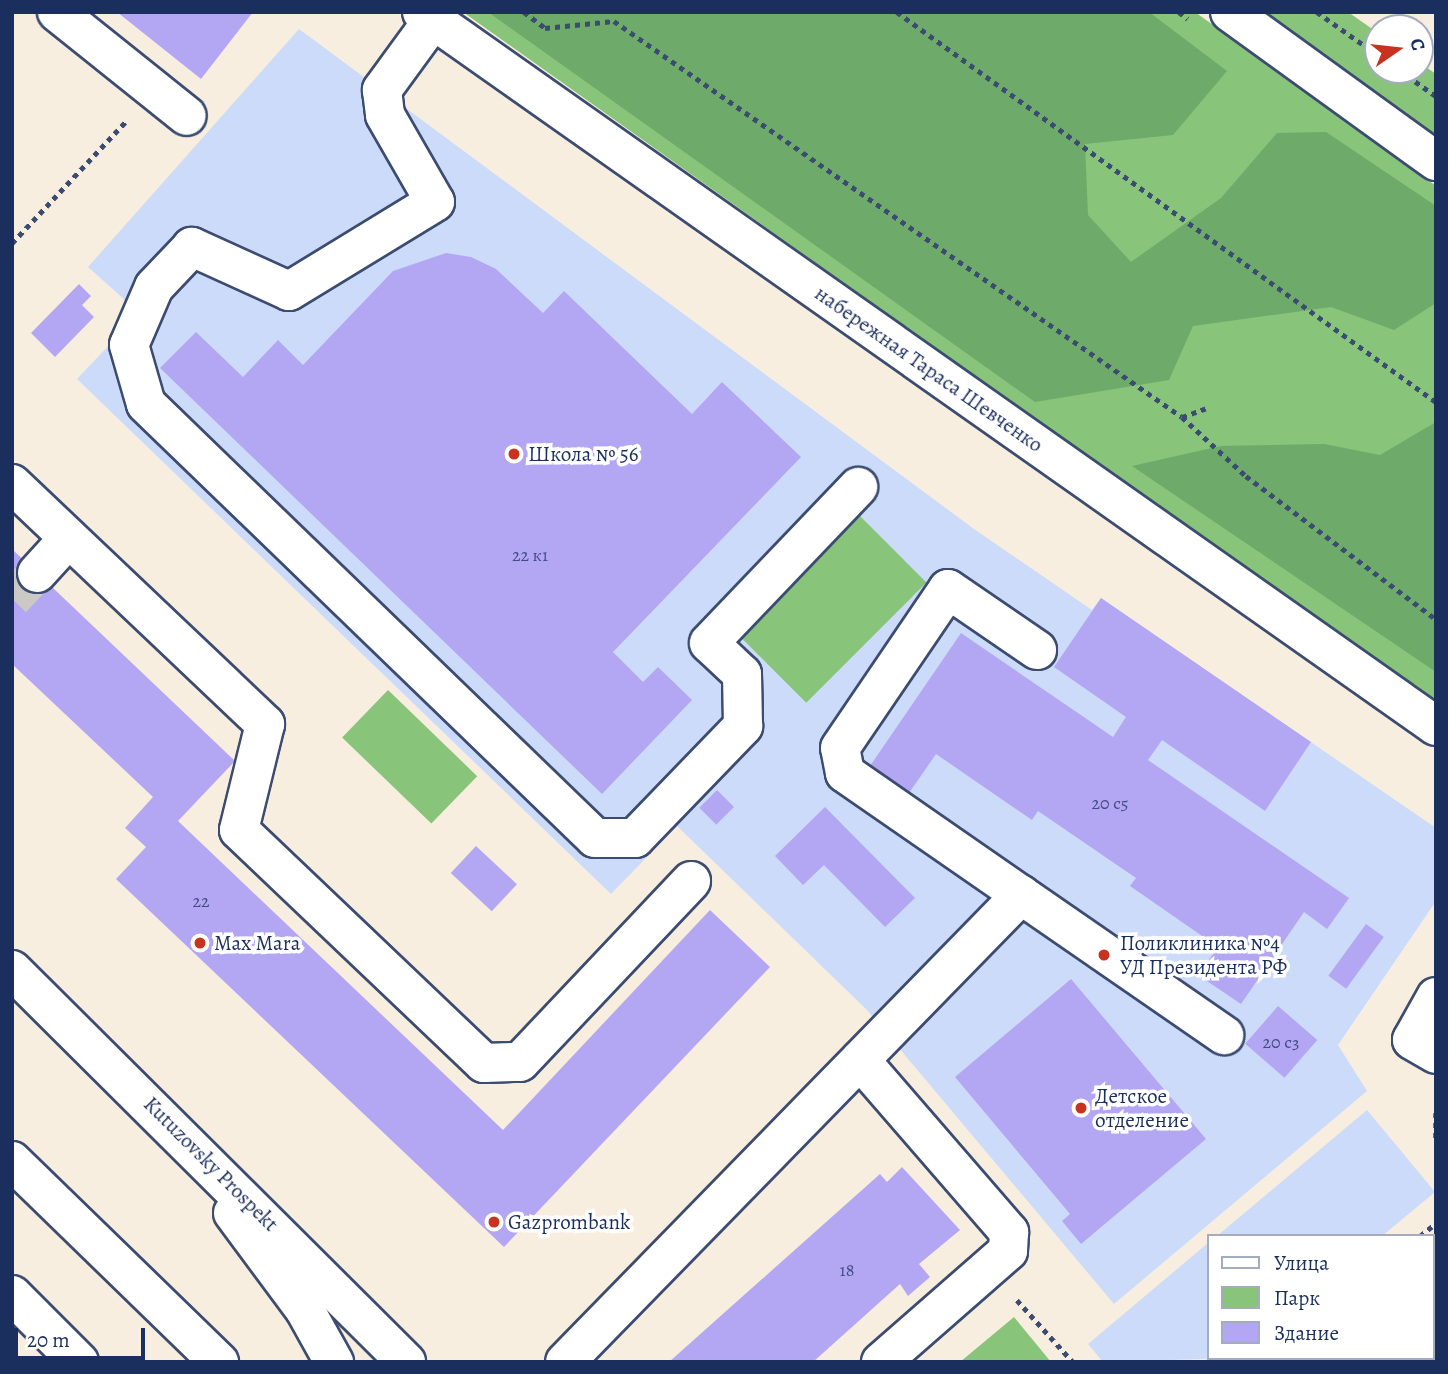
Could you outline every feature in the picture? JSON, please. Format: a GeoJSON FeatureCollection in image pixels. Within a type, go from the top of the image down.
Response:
{"type":"FeatureCollection","features":[{"type":"Feature","properties":{"kind":"street"},"geometry":{"type":"LineString","coordinates":[[57,12],[187,116]]}},
{"type":"Feature","properties":{"kind":"street"},"geometry":{"type":"LineString","coordinates":[[1230,12],[1436,161]]}},
{"type":"Feature","properties":{"kind":"street"},"geometry":{"type":"LineString","coordinates":[[427,16],[382,90],[386,115],[435,202],[289,291],[192,247],[154,287],[129,345],[146,404],[595,838],[635,838],[743,726],[742,674],[709,643],[859,487]]}},
{"type":"Feature","properties":{"kind":"street","name":"набережная Тараса Шевченко"},"geometry":{"type":"LineString","coordinates":[[427,16],[1436,726]]}},
{"type":"Feature","properties":{"kind":"street"},"geometry":{"type":"LineString","coordinates":[[12,484],[265,724],[239,830],[484,1063],[520,1062],[691,881]]}},
{"type":"Feature","properties":{"kind":"street"},"geometry":{"type":"LineString","coordinates":[[37,573],[69,538]]}},
{"type":"Feature","properties":{"kind":"street"},"geometry":{"type":"LineString","coordinates":[[1037,650],[948,589],[840,748],[845,773],[1224,1035]]}},
{"type":"Feature","properties":{"kind":"street"},"geometry":{"type":"LineString","coordinates":[[565,1362],[1021,895]]}},
{"type":"Feature","properties":{"kind":"street","name":"Kutuzovsky Prospekt"},"geometry":{"type":"LineString","coordinates":[[12,970],[160,1114],[406,1362]]}},
{"type":"Feature","properties":{"kind":"street"},"geometry":{"type":"LineString","coordinates":[[1436,997],[1412,1040],[1436,1054]]}},
{"type":"Feature","properties":{"kind":"street"},"geometry":{"type":"LineString","coordinates":[[860,1060],[1009,1232],[1008,1251],[881,1362]]}},
{"type":"Feature","properties":{"kind":"street"},"geometry":{"type":"LineString","coordinates":[[160,1114],[305,1310],[334,1362]]}},
{"type":"Feature","properties":{"kind":"street"},"geometry":{"type":"LineString","coordinates":[[12,1161],[219,1362]]}},
{"type":"Feature","properties":{"kind":"street"},"geometry":{"type":"LineString","coordinates":[[12,1294],[79,1362]]}},
{"type":"Feature","properties":{"kind":"path"},"geometry":{"type":"LineString","coordinates":[[524,12],[545,28],[614,20],[1182,417],[1246,476],[1436,619]]}},
{"type":"Feature","properties":{"kind":"path"},"geometry":{"type":"LineString","coordinates":[[897,12],[1436,402]]}},
{"type":"Feature","properties":{"kind":"path"},"geometry":{"type":"LineString","coordinates":[[1317,12],[1364,45]]}},
{"type":"Feature","properties":{"kind":"path"},"geometry":{"type":"LineString","coordinates":[[1419,84],[1436,96]]}},
{"type":"Feature","properties":{"kind":"path"},"geometry":{"type":"LineString","coordinates":[[12,243],[154,90]]}},
{"type":"Feature","properties":{"kind":"path"},"geometry":{"type":"LineString","coordinates":[[1182,417],[1209,407]]}},
{"type":"Feature","properties":{"kind":"path"},"geometry":{"type":"LineString","coordinates":[[1436,1113],[1436,1140]]}},
{"type":"Feature","properties":{"kind":"path"},"geometry":{"type":"LineString","coordinates":[[988,1268],[1073,1362]]}},
{"type":"Feature","properties":{"kind":"shaded area"},"geometry":{"type":"Polygon","coordinates":[[[299,29],[974,529],[1092,610],[1101,598],[1436,828],[1436,901],[1338,1045],[1367,1091],[1114,1304],[867,1010],[677,826],[611,894],[77,379],[114,340],[126,301],[88,267],[299,29]]]}},
{"type":"Feature","properties":{"kind":"shaded area"},"geometry":{"type":"Polygon","coordinates":[[[1367,1110],[1435,1192],[1384,1234],[1219,1234],[1367,1110]]]}},
{"type":"Feature","properties":{"kind":"shaded area"},"geometry":{"type":"Polygon","coordinates":[[[1206,1245],[1206,1359],[1103,1362],[1088,1344],[1206,1245]]]}},
{"type":"Feature","properties":{"kind":"green space"},"geometry":{"type":"Polygon","coordinates":[[[463,12],[1195,12],[1436,186],[1436,704],[463,12]]]}},
{"type":"Feature","properties":{"kind":"green space"},"geometry":{"type":"Polygon","coordinates":[[[488,12],[1149,12],[1227,71],[1173,135],[1085,144],[1088,215],[1131,262],[1221,198],[1277,133],[1326,132],[1436,206],[1436,303],[1394,330],[1331,307],[1193,326],[1169,380],[1035,402],[488,12]]]}},
{"type":"Feature","properties":{"kind":"green space"},"geometry":{"type":"Polygon","coordinates":[[[1260,12],[1348,12],[1364,23],[1364,84],[1434,84],[1434,73],[1436,74],[1436,138],[1260,12]]]}},
{"type":"Feature","properties":{"kind":"green space"},"geometry":{"type":"Polygon","coordinates":[[[1436,422],[1436,672],[1132,466],[1221,446],[1324,444],[1380,455],[1436,422]]]}},
{"type":"Feature","properties":{"kind":"green space"},"geometry":{"type":"Polygon","coordinates":[[[860,516],[926,582],[806,703],[740,636],[860,516]]]}},
{"type":"Feature","properties":{"kind":"green space"},"geometry":{"type":"Polygon","coordinates":[[[388,690],[477,776],[431,824],[342,737],[388,690]]]}},
{"type":"Feature","properties":{"kind":"green space"},"geometry":{"type":"Polygon","coordinates":[[[1436,1246],[1436,1362],[1310,1362],[1434,1360],[1436,1246]]]}},
{"type":"Feature","properties":{"kind":"green space"},"geometry":{"type":"Polygon","coordinates":[[[1014,1317],[1051,1362],[960,1362],[1014,1317]]]}},
{"type":"Feature","properties":{"kind":"building"},"geometry":{"type":"Polygon","coordinates":[[[117,12],[253,12],[201,79],[117,12]]]}},
{"type":"Feature","properties":{"kind":"building"},"geometry":{"type":"Polygon","coordinates":[[[446,253],[471,257],[496,269],[543,313],[564,291],[692,414],[722,382],[801,457],[613,652],[643,682],[658,667],[692,700],[602,794],[160,368],[196,332],[243,377],[278,340],[303,365],[393,271],[446,253]]]}},
{"type":"Feature","properties":{"kind":"building"},"geometry":{"type":"Polygon","coordinates":[[[79,284],[91,296],[82,305],[94,317],[55,357],[31,333],[79,284]]]}},
{"type":"Feature","properties":{"kind":"building"},"geometry":{"type":"Polygon","coordinates":[[[12,549],[235,761],[178,821],[503,1130],[710,910],[770,967],[504,1247],[116,879],[146,847],[125,828],[153,797],[12,664],[12,549]]]}},
{"type":"Feature","properties":{"kind":"building"},"geometry":{"type":"Polygon","coordinates":[[[1101,598],[1311,742],[1265,811],[1162,740],[1148,760],[1349,898],[1327,929],[1304,912],[1241,1004],[1198,975],[1218,947],[1130,886],[1136,878],[1038,811],[1032,820],[936,754],[907,796],[868,769],[961,633],[1113,737],[1126,717],[1054,667],[1101,598]]]}},
{"type":"Feature","properties":{"kind":"building"},"geometry":{"type":"Polygon","coordinates":[[[717,790],[734,807],[716,825],[699,808],[717,790]]]}},
{"type":"Feature","properties":{"kind":"building"},"geometry":{"type":"Polygon","coordinates":[[[825,807],[915,898],[885,927],[824,865],[803,885],[775,856],[825,807]]]}},
{"type":"Feature","properties":{"kind":"building"},"geometry":{"type":"Polygon","coordinates":[[[476,846],[517,884],[492,911],[451,873],[476,846]]]}},
{"type":"Feature","properties":{"kind":"building"},"geometry":{"type":"Polygon","coordinates":[[[1366,924],[1384,937],[1346,989],[1328,976],[1366,924]]]}},
{"type":"Feature","properties":{"kind":"building","name":"Детское отделение"},"geometry":{"type":"Polygon","coordinates":[[[1071,979],[1206,1139],[1081,1244],[1062,1221],[1070,1214],[955,1077],[1071,979]]]}},
{"type":"Feature","properties":{"kind":"building"},"geometry":{"type":"Polygon","coordinates":[[[1278,1006],[1317,1040],[1284,1078],[1245,1044],[1278,1006]]]}},
{"type":"Feature","properties":{"kind":"building"},"geometry":{"type":"Polygon","coordinates":[[[902,1167],[960,1230],[919,1264],[930,1277],[908,1296],[900,1284],[813,1362],[669,1362],[880,1174],[887,1182],[902,1167]]]}},
{"type":"Feature","properties":{"kind":"tunnel"},"geometry":{"type":"LineString","coordinates":[[12,599],[37,573]]}},
{"type":"Feature","properties":{"kind":"place","name":"Школа № 56"},"geometry":{"type":"Point","coordinates":[514,454]}},
{"type":"Feature","properties":{"kind":"place","name":"Max Mara"},"geometry":{"type":"Point","coordinates":[200,943]}},
{"type":"Feature","properties":{"kind":"place","name":"Поликлиника №4 УД Президента РФ"},"geometry":{"type":"Point","coordinates":[1104,955]}},
{"type":"Feature","properties":{"kind":"place","name":"Детское отделение"},"geometry":{"type":"Point","coordinates":[1081,1108]}},
{"type":"Feature","properties":{"kind":"place","name":"Gazprombank"},"geometry":{"type":"Point","coordinates":[494,1222]}}]}
